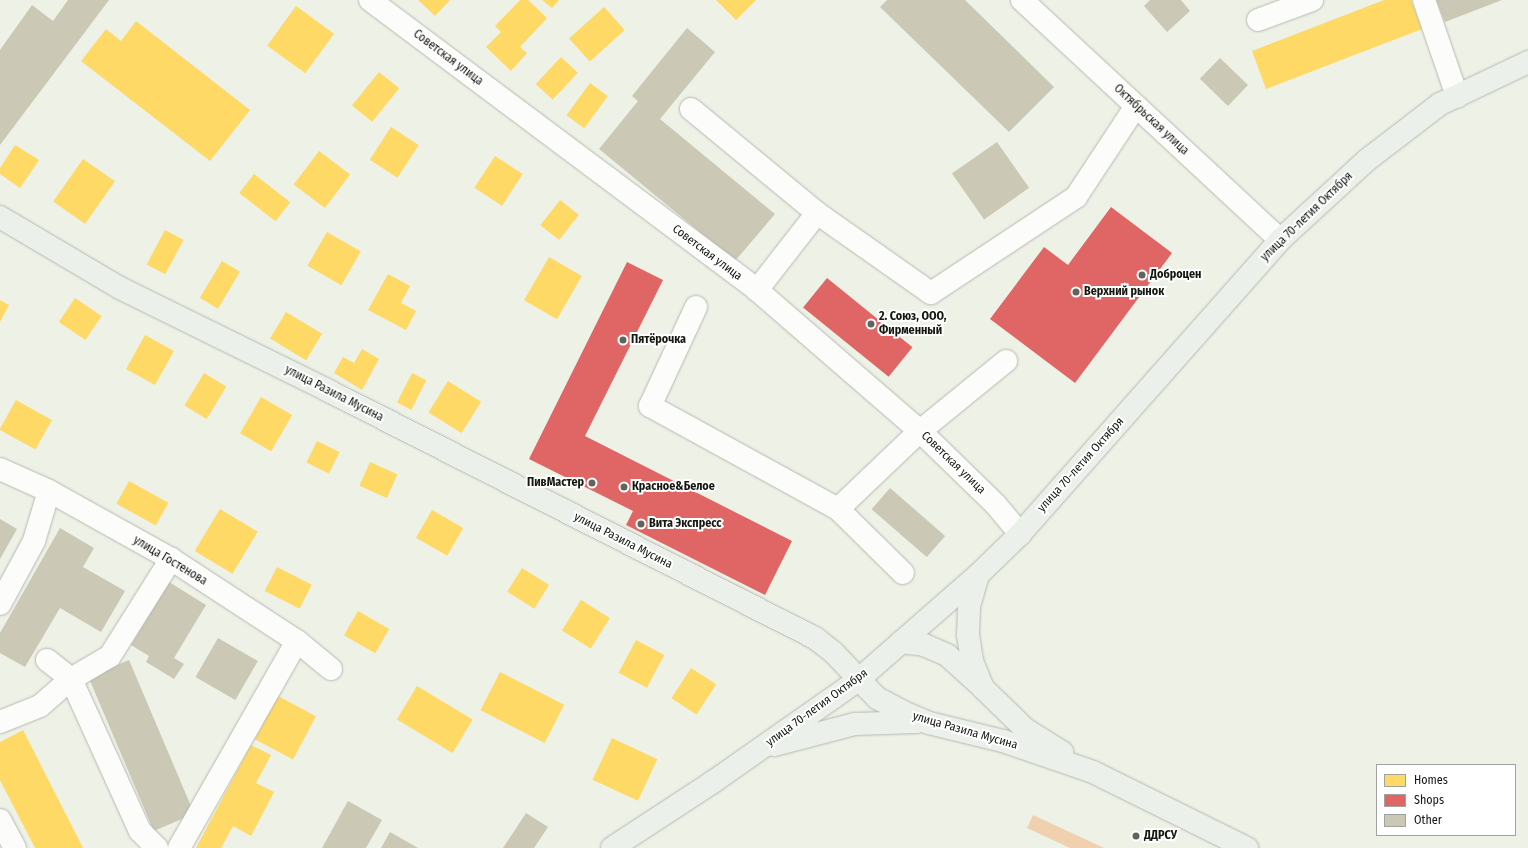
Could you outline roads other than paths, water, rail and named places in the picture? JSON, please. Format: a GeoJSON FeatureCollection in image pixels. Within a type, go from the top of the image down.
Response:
{"type":"FeatureCollection","features":[{"type":"Feature","properties":{"kind":"main road","name":"улица 70-летия Октября"},"geometry":{"type":"LineString","coordinates":[[612,848],[760,749],[858,680],[978,575],[1020,534],[1280,240],[1367,160],[1440,104],[1528,62]]}},
{"type":"Feature","properties":{"kind":"main road","name":"улица Разила Мусина"},"geometry":{"type":"LineString","coordinates":[[0,217],[120,288],[334,393],[815,638],[833,652],[858,680],[877,698],[929,722],[1003,742],[1093,772],[1247,848]]}},
{"type":"Feature","properties":{"kind":"main road"},"geometry":{"type":"LineString","coordinates":[[978,575],[969,607],[968,635],[972,660],[983,688]]}},
{"type":"Feature","properties":{"kind":"main road"},"geometry":{"type":"LineString","coordinates":[[901,642],[924,645],[947,655],[1025,729],[1093,772]]}},
{"type":"Feature","properties":{"kind":"main road"},"geometry":{"type":"LineString","coordinates":[[760,749],[855,724],[929,722]]}},
{"type":"Feature","properties":{"kind":"street","name":"Советская улица"},"geometry":{"type":"LineString","coordinates":[[370,0],[757,290],[920,431],[996,505],[1020,534]]}},
{"type":"Feature","properties":{"kind":"street","name":"Октябрьская улица"},"geometry":{"type":"LineString","coordinates":[[1022,0],[1280,240]]}},
{"type":"Feature","properties":{"kind":"street"},"geometry":{"type":"LineString","coordinates":[[1258,20],[1312,0]]}},
{"type":"Feature","properties":{"kind":"street"},"geometry":{"type":"LineString","coordinates":[[1424,0],[1457,96]]}},
{"type":"Feature","properties":{"kind":"street"},"geometry":{"type":"LineString","coordinates":[[691,109],[817,213],[930,293],[1076,197],[1136,106]]}},
{"type":"Feature","properties":{"kind":"street"},"geometry":{"type":"LineString","coordinates":[[757,290],[817,213]]}},
{"type":"Feature","properties":{"kind":"street"},"geometry":{"type":"LineString","coordinates":[[696,307],[650,406],[838,509],[903,573]]}},
{"type":"Feature","properties":{"kind":"street"},"geometry":{"type":"LineString","coordinates":[[838,509],[920,431],[1006,361]]}},
{"type":"Feature","properties":{"kind":"street","name":"улица Гостенова"},"geometry":{"type":"LineString","coordinates":[[0,469],[49,490],[171,559],[297,641],[331,669]]}},
{"type":"Feature","properties":{"kind":"street"},"geometry":{"type":"LineString","coordinates":[[0,604],[34,541],[49,490]]}},
{"type":"Feature","properties":{"kind":"street"},"geometry":{"type":"LineString","coordinates":[[0,722],[40,706],[71,679],[110,656],[171,559]]}},
{"type":"Feature","properties":{"kind":"street"},"geometry":{"type":"LineString","coordinates":[[179,848],[297,641]]}},
{"type":"Feature","properties":{"kind":"street"},"geometry":{"type":"LineString","coordinates":[[47,660],[71,679],[140,832],[157,848]]}},
{"type":"Feature","properties":{"kind":"street"},"geometry":{"type":"LineString","coordinates":[[0,820],[15,848]]}},
{"type":"Feature","properties":{"kind":"place","name":"Доброцен"},"geometry":{"type":"Point","coordinates":[1142,275]}},
{"type":"Feature","properties":{"kind":"place","name":"Верхний рынок"},"geometry":{"type":"Point","coordinates":[1076,292]}},
{"type":"Feature","properties":{"kind":"place","name":"2. Союз, ООО, Фирменный"},"geometry":{"type":"Point","coordinates":[871,324]}},
{"type":"Feature","properties":{"kind":"place","name":"Пятёрочка"},"geometry":{"type":"Point","coordinates":[623,340]}},
{"type":"Feature","properties":{"kind":"place","name":"ПивМастер"},"geometry":{"type":"Point","coordinates":[592,483]}},
{"type":"Feature","properties":{"kind":"place","name":"Красное&Белое"},"geometry":{"type":"Point","coordinates":[624,487]}},
{"type":"Feature","properties":{"kind":"place","name":"Вита Экспресс"},"geometry":{"type":"Point","coordinates":[641,524]}},
{"type":"Feature","properties":{"kind":"place","name":"ДДРСУ"},"geometry":{"type":"Point","coordinates":[1136,836]}}]}
